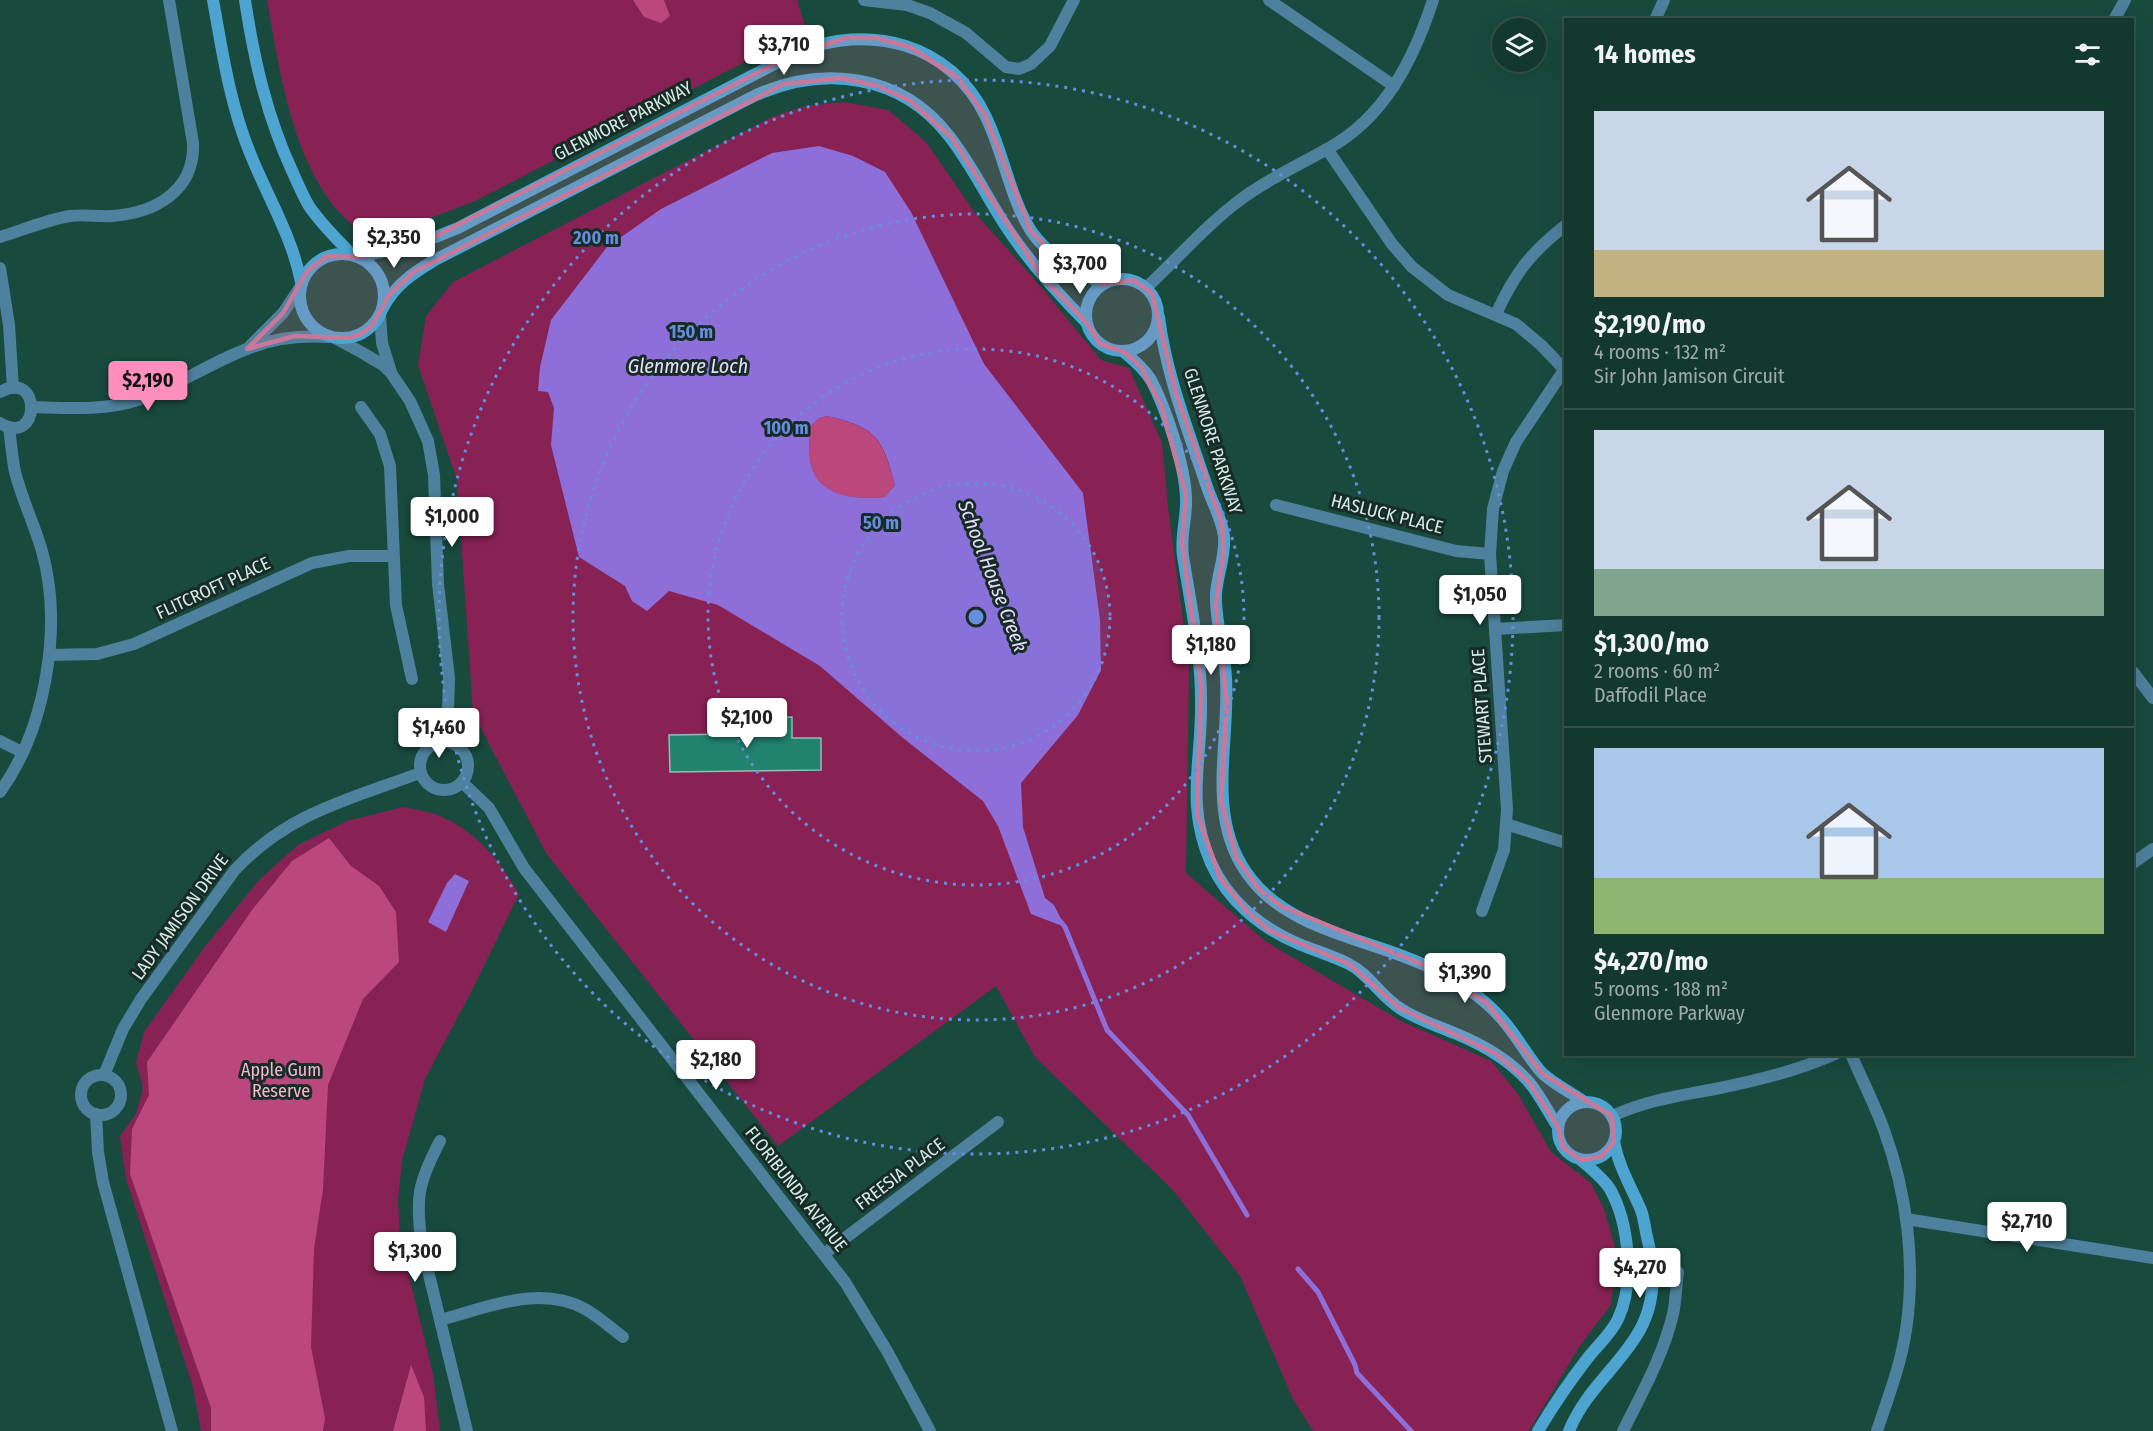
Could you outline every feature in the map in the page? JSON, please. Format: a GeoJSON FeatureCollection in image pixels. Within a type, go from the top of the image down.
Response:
{"type":"FeatureCollection","features":[{"type":"Feature","properties":{"kind":"main road"},"geometry":{"type":"LineString","coordinates":[[213,0],[234,100],[249,151],[290,240],[297,262],[301,285],[299,301],[302,313],[317,331],[332,338],[349,338],[361,334],[372,326],[390,294],[400,283],[435,260],[756,95],[784,84],[827,78],[860,81],[877,86],[909,100],[931,116],[951,137],[1007,229],[1042,277],[1086,322],[1091,334],[1100,344],[1112,350],[1137,349],[1147,342],[1156,330],[1159,317],[1158,305],[1152,293],[1146,288],[1134,280],[1121,278],[1103,284],[1090,297],[1086,309],[1086,322]]}},
{"type":"Feature","properties":{"kind":"main road"},"geometry":{"type":"LineString","coordinates":[[245,0],[264,97],[288,161],[308,204],[329,232],[378,273],[384,290],[381,312]]}},
{"type":"Feature","properties":{"kind":"main road","name":"GLENMORE PARKWAY"},"geometry":{"type":"LineString","coordinates":[[356,256],[426,241],[458,228],[796,53],[833,40],[862,37],[877,38],[910,47],[935,60],[958,78],[974,96],[985,114],[1006,176],[1031,231],[1059,260],[1103,284]]}},
{"type":"Feature","properties":{"kind":"main road"},"geometry":{"type":"LineString","coordinates":[[301,285],[316,262],[327,256],[339,254],[356,256]]}},
{"type":"Feature","properties":{"kind":"main road","name":"GLENMORE PARKWAY"},"geometry":{"type":"LineString","coordinates":[[1159,317],[1161,337],[1176,393],[1207,489],[1217,508],[1223,532],[1224,551],[1216,595],[1225,659],[1227,702],[1221,801],[1226,829],[1238,858],[1259,889],[1281,906],[1326,928],[1434,969],[1475,993],[1499,1015],[1543,1074],[1583,1101]]}},
{"type":"Feature","properties":{"kind":"main road","name":"GLENMORE PARKWAY"},"geometry":{"type":"LineString","coordinates":[[1124,351],[1140,366],[1150,380],[1175,444],[1184,477],[1186,507],[1182,543],[1197,642],[1201,686],[1201,728],[1196,796],[1199,825],[1216,871],[1228,890],[1247,912],[1270,931],[1349,964],[1364,974],[1399,1008],[1496,1054],[1528,1081],[1558,1127]]}},
{"type":"Feature","properties":{"kind":"main road"},"geometry":{"type":"LineString","coordinates":[[1538,1431],[1573,1378],[1618,1320],[1627,1287],[1627,1245],[1616,1202],[1610,1189],[1581,1160],[1563,1148],[1558,1138],[1560,1118],[1566,1110],[1583,1101],[1600,1104],[1612,1116],[1617,1133],[1614,1142],[1609,1151],[1601,1157],[1581,1160]]}},
{"type":"Feature","properties":{"kind":"main road"},"geometry":{"type":"LineString","coordinates":[[1569,1431],[1590,1392],[1635,1340],[1645,1323],[1654,1285],[1653,1266],[1642,1212],[1619,1163],[1614,1142]]}},
{"type":"Feature","properties":{"kind":"street"},"geometry":{"type":"LineString","coordinates":[[0,237],[73,215],[111,216],[131,212],[160,203],[182,185],[193,162],[193,142],[169,0]]}},
{"type":"Feature","properties":{"kind":"street"},"geometry":{"type":"LineString","coordinates":[[864,0],[907,5],[930,13],[966,33],[1006,67],[1019,69],[1031,64],[1050,46],[1074,0]]}},
{"type":"Feature","properties":{"kind":"street"},"geometry":{"type":"LineString","coordinates":[[1269,0],[1394,86]]}},
{"type":"Feature","properties":{"kind":"street"},"geometry":{"type":"LineString","coordinates":[[1146,288],[1244,197],[1327,149],[1365,122],[1394,86],[1413,54],[1433,0]]}},
{"type":"Feature","properties":{"kind":"street"},"geometry":{"type":"LineString","coordinates":[[1656,18],[1664,0]]}},
{"type":"Feature","properties":{"kind":"street"},"geometry":{"type":"LineString","coordinates":[[2115,18],[2125,0]]}},
{"type":"Feature","properties":{"kind":"street"},"geometry":{"type":"LineString","coordinates":[[1327,149],[1392,244],[1412,267],[1448,295],[1496,314],[1523,330],[1564,370]]}},
{"type":"Feature","properties":{"kind":"street"},"geometry":{"type":"LineString","coordinates":[[1496,314],[1518,271],[1537,249],[1564,227]]}},
{"type":"Feature","properties":{"kind":"street"},"geometry":{"type":"LineString","coordinates":[[0,268],[9,325],[13,388]]}},
{"type":"Feature","properties":{"kind":"street"},"geometry":{"type":"LineString","coordinates":[[247,349],[283,313],[301,285]]}},
{"type":"Feature","properties":{"kind":"street"},"geometry":{"type":"LineString","coordinates":[[381,312],[382,343],[392,373],[418,415],[428,441],[433,466],[438,584],[449,678],[447,742]]}},
{"type":"Feature","properties":{"kind":"street"},"geometry":{"type":"LineString","coordinates":[[32,407],[99,407],[138,400],[247,349],[295,336],[332,338],[361,351],[392,373]]}},
{"type":"Feature","properties":{"kind":"street","name":"STEWART PLACE"},"geometry":{"type":"LineString","coordinates":[[1482,911],[1501,860],[1507,809],[1490,554],[1493,509],[1503,471],[1525,428],[1564,372]]}},
{"type":"Feature","properties":{"kind":"street"},"geometry":{"type":"LineString","coordinates":[[0,392],[13,388],[24,391],[32,407],[30,418],[21,426],[5,425],[15,471],[45,567],[50,610],[49,655],[40,704],[22,752],[0,792]]}},
{"type":"Feature","properties":{"kind":"street"},"geometry":{"type":"LineString","coordinates":[[361,407],[374,422],[388,454],[392,480],[393,556],[398,614],[412,679]]}},
{"type":"Feature","properties":{"kind":"street","name":"HASLUCK PLACE"},"geometry":{"type":"LineString","coordinates":[[1276,505],[1456,551],[1490,554]]}},
{"type":"Feature","properties":{"kind":"street","name":"FLITCROFT PLACE"},"geometry":{"type":"LineString","coordinates":[[49,655],[97,654],[134,644],[312,563],[349,556],[393,556]]}},
{"type":"Feature","properties":{"kind":"street"},"geometry":{"type":"LineString","coordinates":[[1495,629],[1564,624]]}},
{"type":"Feature","properties":{"kind":"street"},"geometry":{"type":"LineString","coordinates":[[2134,673],[2153,698]]}},
{"type":"Feature","properties":{"kind":"street"},"geometry":{"type":"LineString","coordinates":[[0,741],[22,752]]}},
{"type":"Feature","properties":{"kind":"street"},"geometry":{"type":"LineString","coordinates":[[447,742],[454,744],[465,754],[468,768],[462,782],[450,790],[435,789],[423,780],[420,773],[420,760],[427,748],[433,744],[447,742]]}},
{"type":"Feature","properties":{"kind":"street","name":"LADY JAMISON DRIVE"},"geometry":{"type":"LineString","coordinates":[[104,1075],[123,1029],[141,999],[234,871],[246,858],[272,835],[318,811],[420,773]]}},
{"type":"Feature","properties":{"kind":"street","name":"FLORIBUNDA AVENUE"},"geometry":{"type":"LineString","coordinates":[[462,782],[489,808],[524,868],[824,1254],[871,1323],[930,1431]]}},
{"type":"Feature","properties":{"kind":"street"},"geometry":{"type":"LineString","coordinates":[[1506,824],[1564,842]]}},
{"type":"Feature","properties":{"kind":"street"},"geometry":{"type":"LineString","coordinates":[[2134,862],[2153,849]]}},
{"type":"Feature","properties":{"kind":"street"},"geometry":{"type":"LineString","coordinates":[[1612,1116],[1637,1104],[1750,1082],[1781,1074],[1830,1056]]}},
{"type":"Feature","properties":{"kind":"street"},"geometry":{"type":"LineString","coordinates":[[1852,1056],[1888,1143],[1906,1219],[1910,1272],[1906,1332],[1896,1374],[1877,1431]]}},
{"type":"Feature","properties":{"kind":"street"},"geometry":{"type":"LineString","coordinates":[[98,1075],[104,1075],[110,1077],[119,1086],[120,1098],[118,1104],[109,1113],[96,1114],[83,1103],[81,1092],[87,1081],[98,1075]]}},
{"type":"Feature","properties":{"kind":"street"},"geometry":{"type":"LineString","coordinates":[[96,1114],[103,1182],[172,1431]]}},
{"type":"Feature","properties":{"kind":"street","name":"FREESIA PLACE"},"geometry":{"type":"LineString","coordinates":[[824,1254],[998,1122]]}},
{"type":"Feature","properties":{"kind":"street"},"geometry":{"type":"LineString","coordinates":[[440,1141],[424,1170],[418,1206],[422,1246],[467,1431]]}},
{"type":"Feature","properties":{"kind":"street"},"geometry":{"type":"LineString","coordinates":[[1906,1219],[2153,1258]]}},
{"type":"Feature","properties":{"kind":"street"},"geometry":{"type":"LineString","coordinates":[[1623,1431],[1653,1372],[1666,1339],[1673,1312],[1678,1272]]}},
{"type":"Feature","properties":{"kind":"street"},"geometry":{"type":"LineString","coordinates":[[440,1320],[521,1299],[550,1298],[587,1310],[623,1337]]}},
{"type":"Feature","properties":{"kind":"highlighted area"},"geometry":{"type":"Polygon","coordinates":[[[847,38],[877,38],[910,47],[958,78],[985,115],[1031,231],[1059,260],[1103,284],[1134,280],[1152,293],[1176,393],[1222,523],[1224,551],[1216,604],[1227,702],[1221,801],[1237,858],[1259,889],[1281,906],[1434,969],[1487,1003],[1543,1074],[1612,1116],[1614,1142],[1601,1157],[1581,1160],[1563,1148],[1558,1127],[1528,1081],[1496,1054],[1399,1008],[1349,964],[1270,931],[1247,912],[1220,878],[1197,814],[1201,686],[1182,543],[1186,495],[1161,405],[1140,366],[1124,352],[1100,344],[1086,322],[1042,277],[951,137],[909,100],[877,86],[842,78],[784,84],[414,272],[390,294],[372,326],[361,334],[349,338],[295,336],[247,349],[283,313],[307,271],[327,256],[360,257],[426,241],[796,53],[847,38]]]}},
{"type":"Feature","properties":{"kind":"green space"},"geometry":{"type":"Polygon","coordinates":[[[267,0],[797,0],[807,32],[795,36],[475,201],[417,223],[362,230],[348,221],[327,196],[300,144],[283,86],[267,0]]]}},
{"type":"Feature","properties":{"kind":"green space"},"geometry":{"type":"Polygon","coordinates":[[[633,0],[664,0],[670,16],[661,23],[644,17],[633,0]]]}},
{"type":"Feature","properties":{"kind":"green space"},"geometry":{"type":"Polygon","coordinates":[[[844,102],[888,110],[926,142],[975,213],[1036,281],[1101,360],[1129,368],[1162,443],[1189,667],[1186,873],[1265,941],[1401,1021],[1491,1061],[1518,1094],[1551,1152],[1591,1183],[1604,1209],[1617,1254],[1611,1305],[1579,1347],[1529,1431],[1313,1431],[1293,1399],[1240,1276],[1172,1189],[1035,1057],[996,986],[778,1146],[546,853],[473,713],[457,480],[418,365],[426,316],[453,282],[772,117],[806,106],[844,102]]]}},
{"type":"Feature","properties":{"kind":"green space"},"geometry":{"type":"Polygon","coordinates":[[[827,416],[857,425],[875,437],[886,456],[895,485],[885,497],[849,496],[828,489],[820,482],[813,472],[810,460],[810,427],[819,418],[827,416]]]}},
{"type":"Feature","properties":{"kind":"green space","name":"Apple Gum Reserve"},"geometry":{"type":"Polygon","coordinates":[[[403,807],[436,814],[465,830],[486,848],[519,894],[425,1079],[402,1161],[398,1199],[400,1239],[433,1374],[440,1431],[201,1431],[193,1387],[126,1179],[120,1136],[136,1114],[143,1088],[136,1062],[144,1032],[204,948],[259,880],[298,845],[347,821],[403,807]]]}},
{"type":"Feature","properties":{"kind":"green space"},"geometry":{"type":"Polygon","coordinates":[[[329,838],[351,866],[379,886],[396,912],[399,962],[363,999],[328,1085],[323,1189],[314,1249],[311,1347],[325,1418],[323,1431],[211,1431],[211,1408],[130,1174],[132,1129],[149,1095],[147,1062],[252,910],[292,861],[329,838]]]}},
{"type":"Feature","properties":{"kind":"green space"},"geometry":{"type":"Polygon","coordinates":[[[411,1365],[424,1397],[426,1431],[393,1431],[411,1365]]]}},
{"type":"Feature","properties":{"kind":"water","name":"Glenmore Loch"},"geometry":{"type":"Polygon","coordinates":[[[819,146],[853,156],[885,172],[911,212],[984,364],[1083,493],[1100,620],[1101,670],[1078,715],[1021,783],[1023,827],[1045,898],[1054,905],[1065,927],[1031,914],[998,826],[983,801],[903,738],[820,666],[718,605],[669,591],[647,611],[632,601],[625,586],[579,557],[551,445],[554,408],[548,392],[538,391],[540,367],[551,320],[607,247],[661,209],[772,153],[819,146]],[[827,416],[819,418],[810,427],[809,456],[813,472],[828,489],[838,493],[862,498],[885,497],[895,485],[881,445],[867,430],[827,416]]]}},
{"type":"Feature","properties":{"kind":"water"},"geometry":{"type":"Polygon","coordinates":[[[455,874],[469,881],[446,932],[428,922],[447,883],[455,874]]]}},
{"type":"Feature","properties":{"kind":"building"},"geometry":{"type":"Polygon","coordinates":[[[792,717],[792,738],[821,738],[821,770],[670,772],[669,735],[732,734],[732,723],[746,723],[746,718],[792,717]]]}},
{"type":"Feature","properties":{"kind":"waterway","name":"School House Creek"},"geometry":{"type":"LineString","coordinates":[[1061,922],[1107,1030],[1188,1115],[1247,1215]]}},
{"type":"Feature","properties":{"kind":"waterway","name":"School House Creek"},"geometry":{"type":"LineString","coordinates":[[1298,1269],[1318,1292],[1357,1373],[1411,1431]]}}]}
